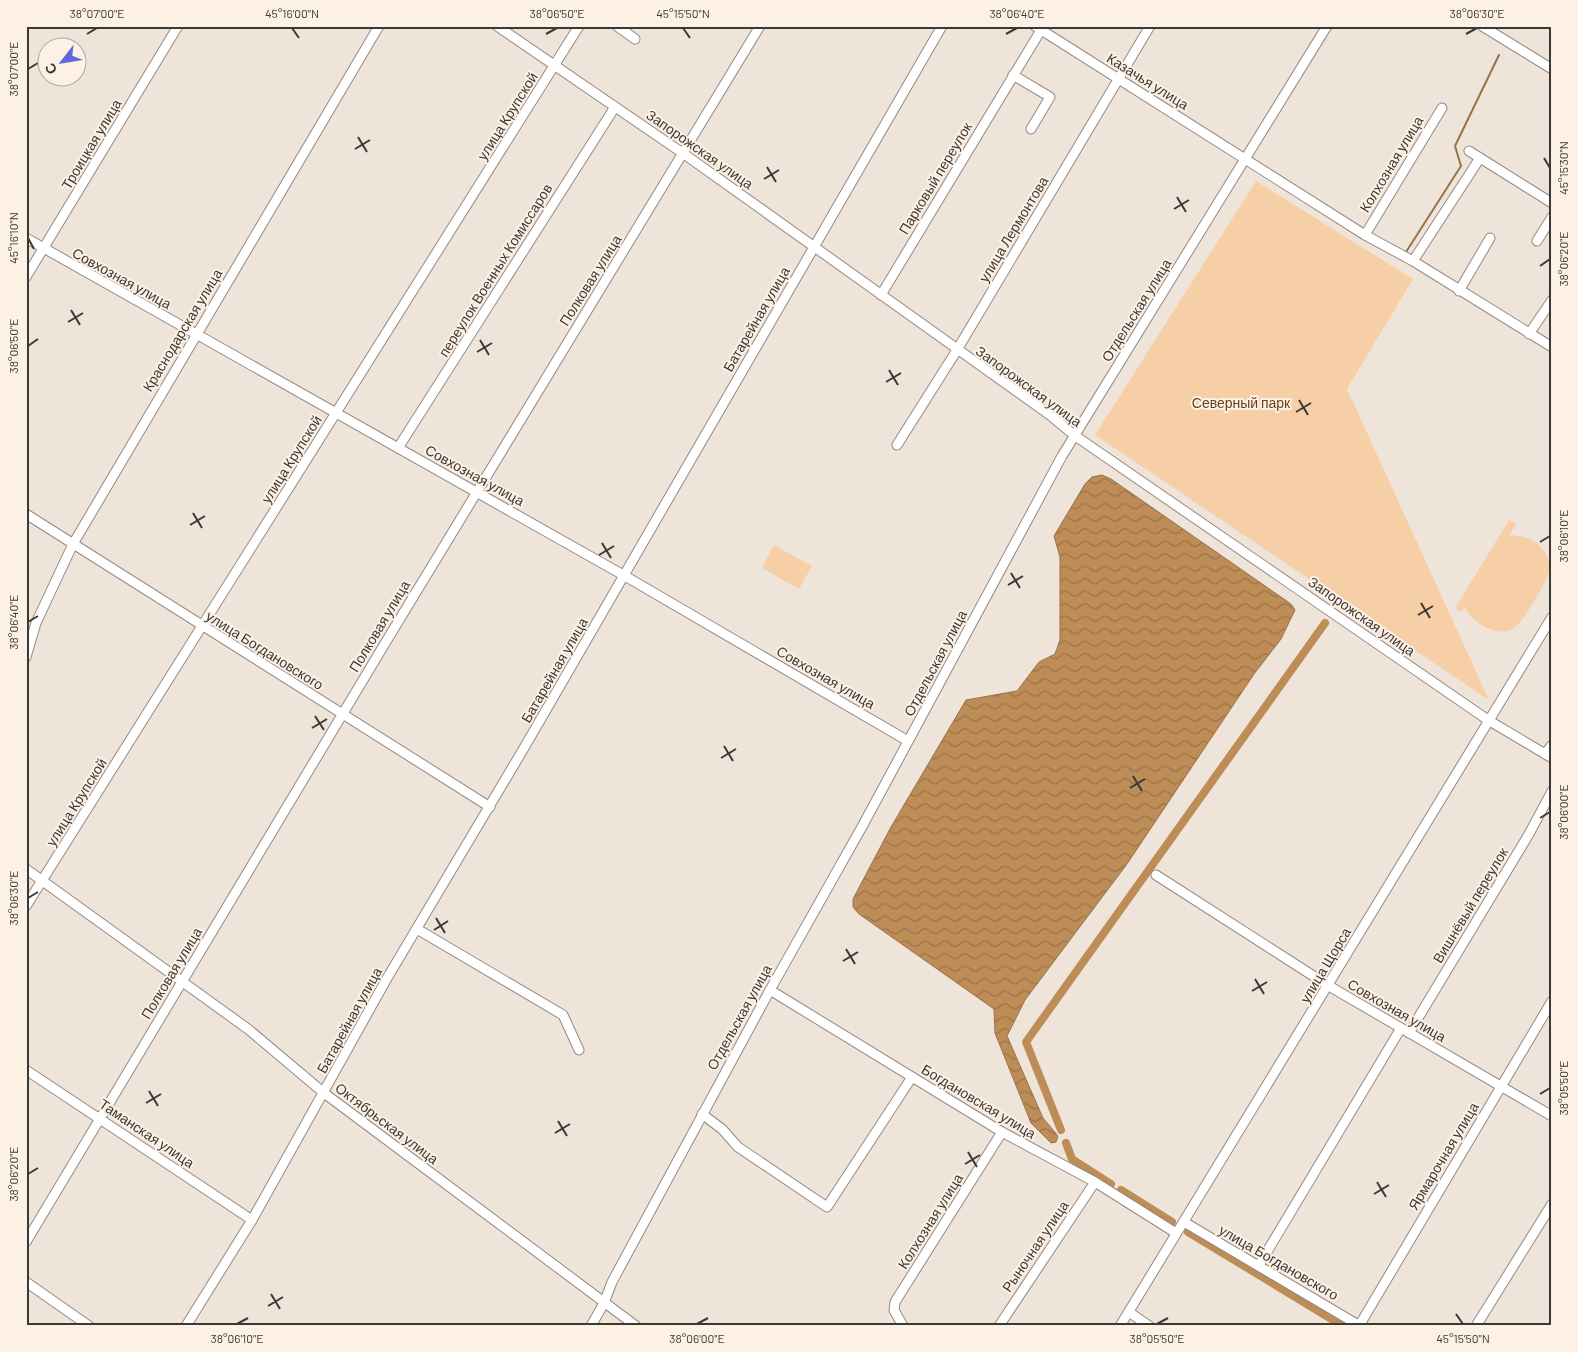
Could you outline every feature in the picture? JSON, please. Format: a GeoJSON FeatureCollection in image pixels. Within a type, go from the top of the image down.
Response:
{"type":"FeatureCollection","features":[{"type":"Feature","properties":{"kind":"street","name":"Троицкая улица"},"geometry":{"type":"LineString","coordinates":[[26,277],[178,26]]}},
{"type":"Feature","properties":{"kind":"street","name":"Краснодарская улица"},"geometry":{"type":"LineString","coordinates":[[26,657],[36,623],[73,544],[379,26]]}},
{"type":"Feature","properties":{"kind":"street","name":"Запорожская улица"},"geometry":{"type":"LineString","coordinates":[[497,26],[814,246],[1050,415],[1074,435],[1488,720],[1549,756]]}},
{"type":"Feature","properties":{"kind":"street","name":"улица Крупской"},"geometry":{"type":"LineString","coordinates":[[26,906],[204,627],[336,412],[579,26]]}},
{"type":"Feature","properties":{"kind":"street"},"geometry":{"type":"LineString","coordinates":[[617,26],[635,39]]}},
{"type":"Feature","properties":{"kind":"street","name":"Полковая улица"},"geometry":{"type":"LineString","coordinates":[[26,1242],[101,1119],[181,981],[760,26]]}},
{"type":"Feature","properties":{"kind":"street","name":"Батарейная улица"},"geometry":{"type":"LineString","coordinates":[[186,1326],[252,1220],[417,929],[625,576],[942,26]]}},
{"type":"Feature","properties":{"kind":"street","name":"улица Лермонтова"},"geometry":{"type":"LineString","coordinates":[[897,446],[957,350],[1150,26]]}},
{"type":"Feature","properties":{"kind":"street","name":"Отдельская улица"},"geometry":{"type":"LineString","coordinates":[[591,1326],[612,1282],[702,1114],[1074,435],[1246,160],[1327,26]]}},
{"type":"Feature","properties":{"kind":"street"},"geometry":{"type":"LineString","coordinates":[[1482,26],[1552,69]]}},
{"type":"Feature","properties":{"kind":"street"},"geometry":{"type":"LineString","coordinates":[[1496,35],[1502,26]]}},
{"type":"Feature","properties":{"kind":"street","name":"Казачья улица"},"geometry":{"type":"LineString","coordinates":[[1038,28],[1364,235]]}},
{"type":"Feature","properties":{"kind":"street","name":"Парковый переулок"},"geometry":{"type":"LineString","coordinates":[[881,295],[1013,75],[1038,28]]}},
{"type":"Feature","properties":{"kind":"street"},"geometry":{"type":"LineString","coordinates":[[1013,75],[1050,97],[1032,129]]}},
{"type":"Feature","properties":{"kind":"street","name":"переулок Военных Комиссаров"},"geometry":{"type":"LineString","coordinates":[[398,448],[615,107]]}},
{"type":"Feature","properties":{"kind":"street","name":"Колхозная улица"},"geometry":{"type":"LineString","coordinates":[[1364,235],[1442,108]]}},
{"type":"Feature","properties":{"kind":"street"},"geometry":{"type":"LineString","coordinates":[[1469,151],[1552,203]]}},
{"type":"Feature","properties":{"kind":"street"},"geometry":{"type":"LineString","coordinates":[[1413,261],[1480,158]]}},
{"type":"Feature","properties":{"kind":"street"},"geometry":{"type":"LineString","coordinates":[[1537,241],[1552,217]]}},
{"type":"Feature","properties":{"kind":"street"},"geometry":{"type":"LineString","coordinates":[[1364,235],[1413,261],[1552,347]]}},
{"type":"Feature","properties":{"kind":"street","name":"Совхозная улица"},"geometry":{"type":"LineString","coordinates":[[26,238],[625,576],[908,740]]}},
{"type":"Feature","properties":{"kind":"street"},"geometry":{"type":"LineString","coordinates":[[1459,291],[1490,238]]}},
{"type":"Feature","properties":{"kind":"street"},"geometry":{"type":"LineString","coordinates":[[1529,334],[1552,300]]}},
{"type":"Feature","properties":{"kind":"street","name":"улица Богдановского"},"geometry":{"type":"LineString","coordinates":[[26,514],[490,807]]}},
{"type":"Feature","properties":{"kind":"street","name":"улица Щорса"},"geometry":{"type":"LineString","coordinates":[[1120,1326],[1329,986],[1488,720],[1552,618]]}},
{"type":"Feature","properties":{"kind":"street"},"geometry":{"type":"LineString","coordinates":[[1549,756],[1552,745]]}},
{"type":"Feature","properties":{"kind":"street","name":"Вишнёвый переулок"},"geometry":{"type":"LineString","coordinates":[[1259,1265],[1529,834],[1552,791]]}},
{"type":"Feature","properties":{"kind":"street","name":"Октябрьская улица"},"geometry":{"type":"LineString","coordinates":[[26,869],[248,1029],[324,1093],[636,1326]]}},
{"type":"Feature","properties":{"kind":"street","name":"Совхозная улица"},"geometry":{"type":"LineString","coordinates":[[1156,875],[1329,986],[1552,1116]]}},
{"type":"Feature","properties":{"kind":"street"},"geometry":{"type":"LineString","coordinates":[[417,929],[563,1015],[579,1050]]}},
{"type":"Feature","properties":{"kind":"street","name":"Богдановская улица"},"geometry":{"type":"LineString","coordinates":[[770,990],[1002,1132],[1095,1182],[1176,1233]]}},
{"type":"Feature","properties":{"kind":"street","name":"Ярмарочная улица"},"geometry":{"type":"LineString","coordinates":[[1359,1325],[1552,1001]]}},
{"type":"Feature","properties":{"kind":"street","name":"Таманская улица"},"geometry":{"type":"LineString","coordinates":[[26,1070],[252,1220]]}},
{"type":"Feature","properties":{"kind":"street"},"geometry":{"type":"LineString","coordinates":[[702,1114],[722,1129],[738,1147],[827,1207],[912,1077]]}},
{"type":"Feature","properties":{"kind":"street","name":"Колхозная улица"},"geometry":{"type":"LineString","coordinates":[[902,1326],[894,1310],[895,1302],[1002,1132]]}},
{"type":"Feature","properties":{"kind":"street","name":"Рыночная улица"},"geometry":{"type":"LineString","coordinates":[[999,1326],[1095,1182]]}},
{"type":"Feature","properties":{"kind":"street"},"geometry":{"type":"LineString","coordinates":[[1476,1326],[1552,1204]]}},
{"type":"Feature","properties":{"kind":"street","name":"улица Богдановского"},"geometry":{"type":"LineString","coordinates":[[1184,1222],[1359,1325]]}},
{"type":"Feature","properties":{"kind":"street"},"geometry":{"type":"LineString","coordinates":[[26,1282],[89,1326]]}},
{"type":"Feature","properties":{"kind":"street"},"geometry":{"type":"LineString","coordinates":[[1129,1312],[1149,1326]]}},
{"type":"Feature","properties":{"kind":"green space","name":"Северный парк"},"geometry":{"type":"Polygon","coordinates":[[[1256,181],[1413,279],[1347,389],[1489,700],[1095,435],[1256,181]]]}},
{"type":"Feature","properties":{"kind":"green space"},"geometry":{"type":"Polygon","coordinates":[[[1509,520],[1516,524],[1509,536],[1523,537],[1536,543],[1546,553],[1550,567],[1541,590],[1523,619],[1513,629],[1498,631],[1486,628],[1470,616],[1465,607],[1461,612],[1455,608],[1509,520]]]}},
{"type":"Feature","properties":{"kind":"green space"},"geometry":{"type":"Polygon","coordinates":[[[774,545],[812,566],[799,589],[762,568],[774,545]]]}},
{"type":"Feature","properties":{"kind":"water"},"geometry":{"type":"Polygon","coordinates":[[[1102,475],[1111,479],[1291,604],[1295,610],[1281,639],[1254,674],[1127,864],[1025,1000],[1007,1036],[1043,1118],[1058,1136],[1056,1142],[1051,1143],[1031,1123],[995,1033],[994,1009],[859,914],[853,907],[853,899],[891,827],[966,700],[1017,691],[1039,662],[1055,654],[1060,640],[1060,557],[1054,536],[1085,484],[1092,477],[1102,475]]]}},
{"type":"Feature","properties":{"kind":"waterway"},"geometry":{"type":"LineString","coordinates":[[1406,252],[1461,166],[1455,146],[1499,55]]}},
{"type":"Feature","properties":{"kind":"waterway"},"geometry":{"type":"LineString","coordinates":[[1061,1130],[1026,1042],[1325,623]]}},
{"type":"Feature","properties":{"kind":"waterway"},"geometry":{"type":"LineString","coordinates":[[1066,1143],[1072,1159],[1111,1184]]}},
{"type":"Feature","properties":{"kind":"waterway"},"geometry":{"type":"LineString","coordinates":[[1121,1190],[1172,1222]]}},
{"type":"Feature","properties":{"kind":"waterway"},"geometry":{"type":"LineString","coordinates":[[1188,1232],[1343,1326]]}}]}
